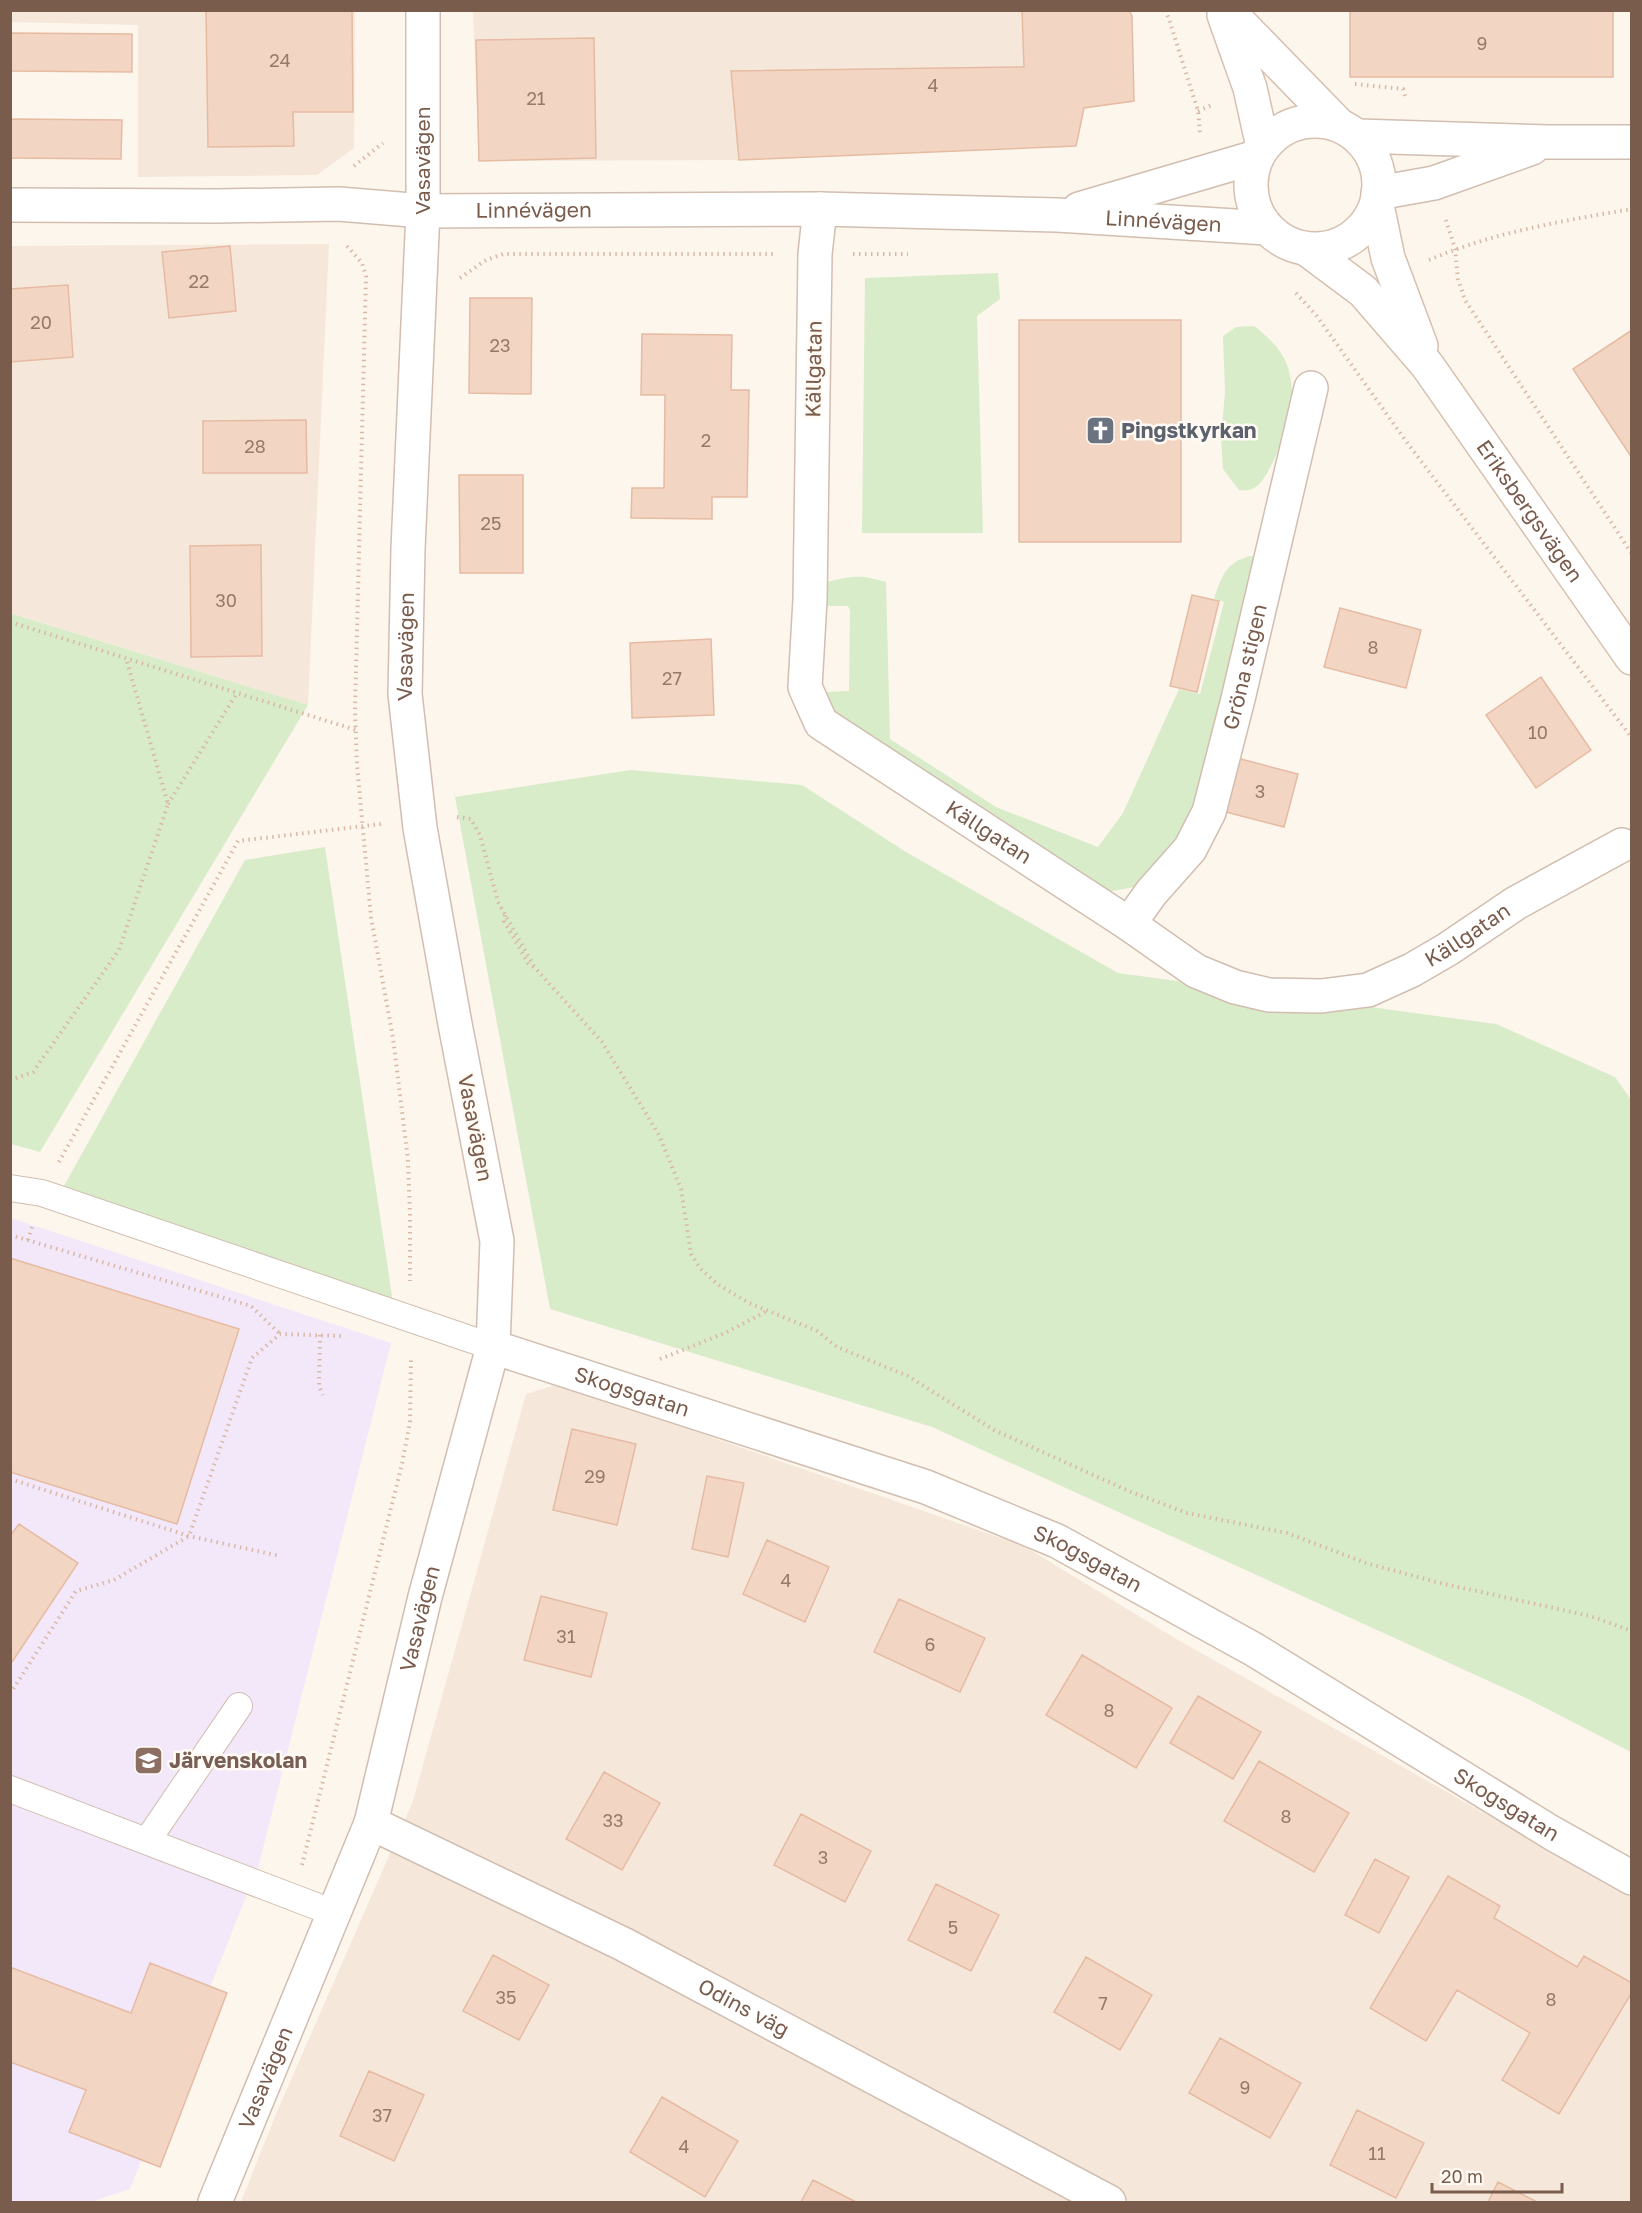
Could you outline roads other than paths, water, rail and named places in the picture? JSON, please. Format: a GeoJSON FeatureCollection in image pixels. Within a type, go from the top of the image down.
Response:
{"type":"FeatureCollection","features":[{"type":"Feature","properties":{"kind":"street","name":"Vasavägen"},"geometry":{"type":"LineString","coordinates":[[215,2202],[371,1822],[425,1597],[493,1347],[497,1241],[419,821],[405,694],[408,549],[423,211],[423,10]]}},
{"type":"Feature","properties":{"kind":"street"},"geometry":{"type":"LineString","coordinates":[[1225,10],[1348,130],[1367,145],[1377,166],[1380,181],[1378,199],[1367,224],[1351,239],[1331,248],[1308,250],[1286,243],[1267,228],[1255,209],[1251,198],[1250,183],[1259,152],[1250,88],[1225,10]]}},
{"type":"Feature","properties":{"kind":"street"},"geometry":{"type":"LineString","coordinates":[[1259,152],[1285,127],[1304,120],[1348,130],[1548,142],[1632,141]]}},
{"type":"Feature","properties":{"kind":"street"},"geometry":{"type":"LineString","coordinates":[[1378,199],[1434,183],[1548,142]]}},
{"type":"Feature","properties":{"kind":"street","name":"Linnévägen"},"geometry":{"type":"LineString","coordinates":[[1057,215],[1259,152]]}},
{"type":"Feature","properties":{"kind":"street","name":"Eriksbergsvägen"},"geometry":{"type":"LineString","coordinates":[[1378,199],[1388,258],[1427,365]]}},
{"type":"Feature","properties":{"kind":"street","name":"Linnévägen"},"geometry":{"type":"LineString","coordinates":[[10,205],[339,204],[423,211],[820,209],[1057,215],[1267,228]]}},
{"type":"Feature","properties":{"kind":"street","name":"Källgatan"},"geometry":{"type":"LineString","coordinates":[[820,209],[815,254],[810,600],[805,687],[821,723],[1129,924],[1196,971],[1235,987],[1269,995],[1311,996],[1368,990],[1412,970],[1448,949],[1516,903],[1622,845]]}},
{"type":"Feature","properties":{"kind":"street","name":"Eriksbergsvägen"},"geometry":{"type":"LineString","coordinates":[[1308,250],[1363,291],[1427,365],[1632,658]]}},
{"type":"Feature","properties":{"kind":"street","name":"Gröna stigen"},"geometry":{"type":"LineString","coordinates":[[1129,924],[1151,893],[1190,849],[1209,812],[1311,388]]}},
{"type":"Feature","properties":{"kind":"street","name":"Skogsgatan"},"geometry":{"type":"LineString","coordinates":[[493,1347],[926,1486],[1057,1540],[1253,1649],[1552,1833],[1632,1878]]}},
{"type":"Feature","properties":{"kind":"street","name":"Odins väg"},"geometry":{"type":"LineString","coordinates":[[371,1822],[622,1944],[1109,2202]]}},
{"type":"Feature","properties":{"kind":"lane"},"geometry":{"type":"LineString","coordinates":[[10,1188],[42,1193],[493,1347]]}},
{"type":"Feature","properties":{"kind":"lane"},"geometry":{"type":"LineString","coordinates":[[147,1841],[239,1706]]}},
{"type":"Feature","properties":{"kind":"lane"},"geometry":{"type":"LineString","coordinates":[[10,1789],[334,1913]]}},
{"type":"Feature","properties":{"kind":"place","name":"Pingstkyrkan"},"geometry":{"type":"Point","coordinates":[1100,431]}},
{"type":"Feature","properties":{"kind":"place","name":"Järvenskolan"},"geometry":{"type":"Point","coordinates":[148,1761]}}]}
